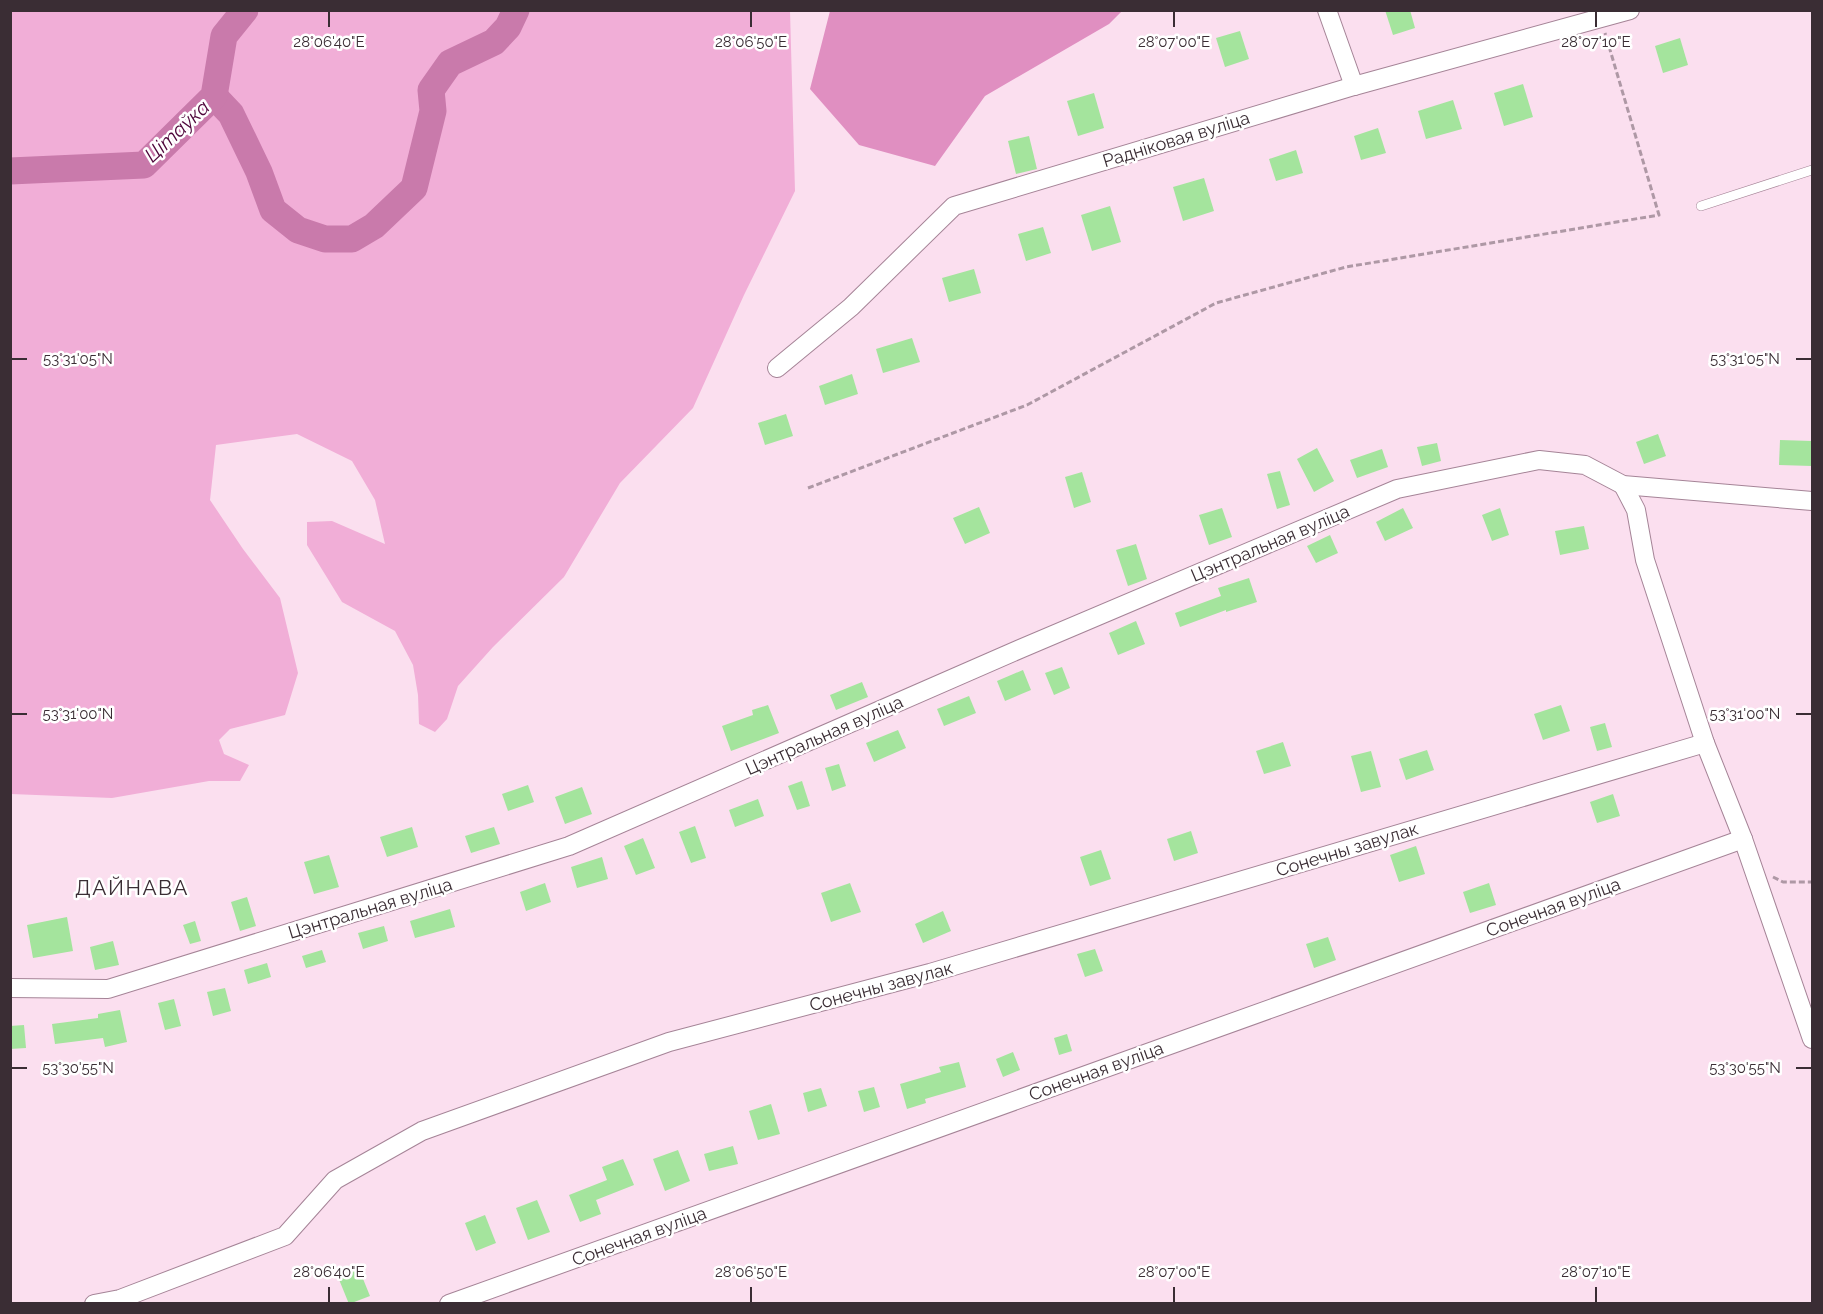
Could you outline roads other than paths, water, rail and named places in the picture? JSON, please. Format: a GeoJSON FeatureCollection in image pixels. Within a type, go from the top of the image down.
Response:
{"type":"FeatureCollection","features":[{"type":"Feature","properties":{"kind":"street"},"geometry":{"type":"LineString","coordinates":[[1327,10],[1354,86]]}},
{"type":"Feature","properties":{"kind":"street","name":"Радніковая вуліца"},"geometry":{"type":"LineString","coordinates":[[777,368],[851,307],[954,206],[1354,86],[1600,15],[1630,10]]}},
{"type":"Feature","properties":{"kind":"street","name":"Цэнтральная вуліца"},"geometry":{"type":"LineString","coordinates":[[10,988],[108,989],[569,846],[1020,649],[1397,489],[1539,460],[1585,465],[1623,485]]}},
{"type":"Feature","properties":{"kind":"street"},"geometry":{"type":"LineString","coordinates":[[1623,485],[1812,501]]}},
{"type":"Feature","properties":{"kind":"street"},"geometry":{"type":"LineString","coordinates":[[1623,485],[1636,510],[1645,560],[1705,743],[1743,839],[1812,1039]]}},
{"type":"Feature","properties":{"kind":"street","name":"Сонечны завулак"},"geometry":{"type":"LineString","coordinates":[[94,1304],[120,1299],[285,1236],[335,1180],[422,1131],[669,1042],[930,973],[1705,743]]}},
{"type":"Feature","properties":{"kind":"street","name":"Сонечная вуліца"},"geometry":{"type":"LineString","coordinates":[[449,1304],[1743,839]]}},
{"type":"Feature","properties":{"kind":"lane"},"geometry":{"type":"LineString","coordinates":[[1701,206],[1812,170]]}},
{"type":"Feature","properties":{"kind":"waterway","name":"Цітаўка"},"geometry":{"type":"LineString","coordinates":[[10,171],[144,165],[214,96],[224,36],[245,10]]}},
{"type":"Feature","properties":{"kind":"waterway"},"geometry":{"type":"LineString","coordinates":[[214,96],[231,114],[259,172],[273,210],[298,230],[325,239],[352,239],[374,226],[414,188],[433,111],[431,90],[450,63],[494,42],[508,27],[516,10]]}},
{"type":"Feature","properties":{"kind":"district","name":"ДАЙНАВА"},"geometry":{"type":"Point","coordinates":[132,887]}}]}
